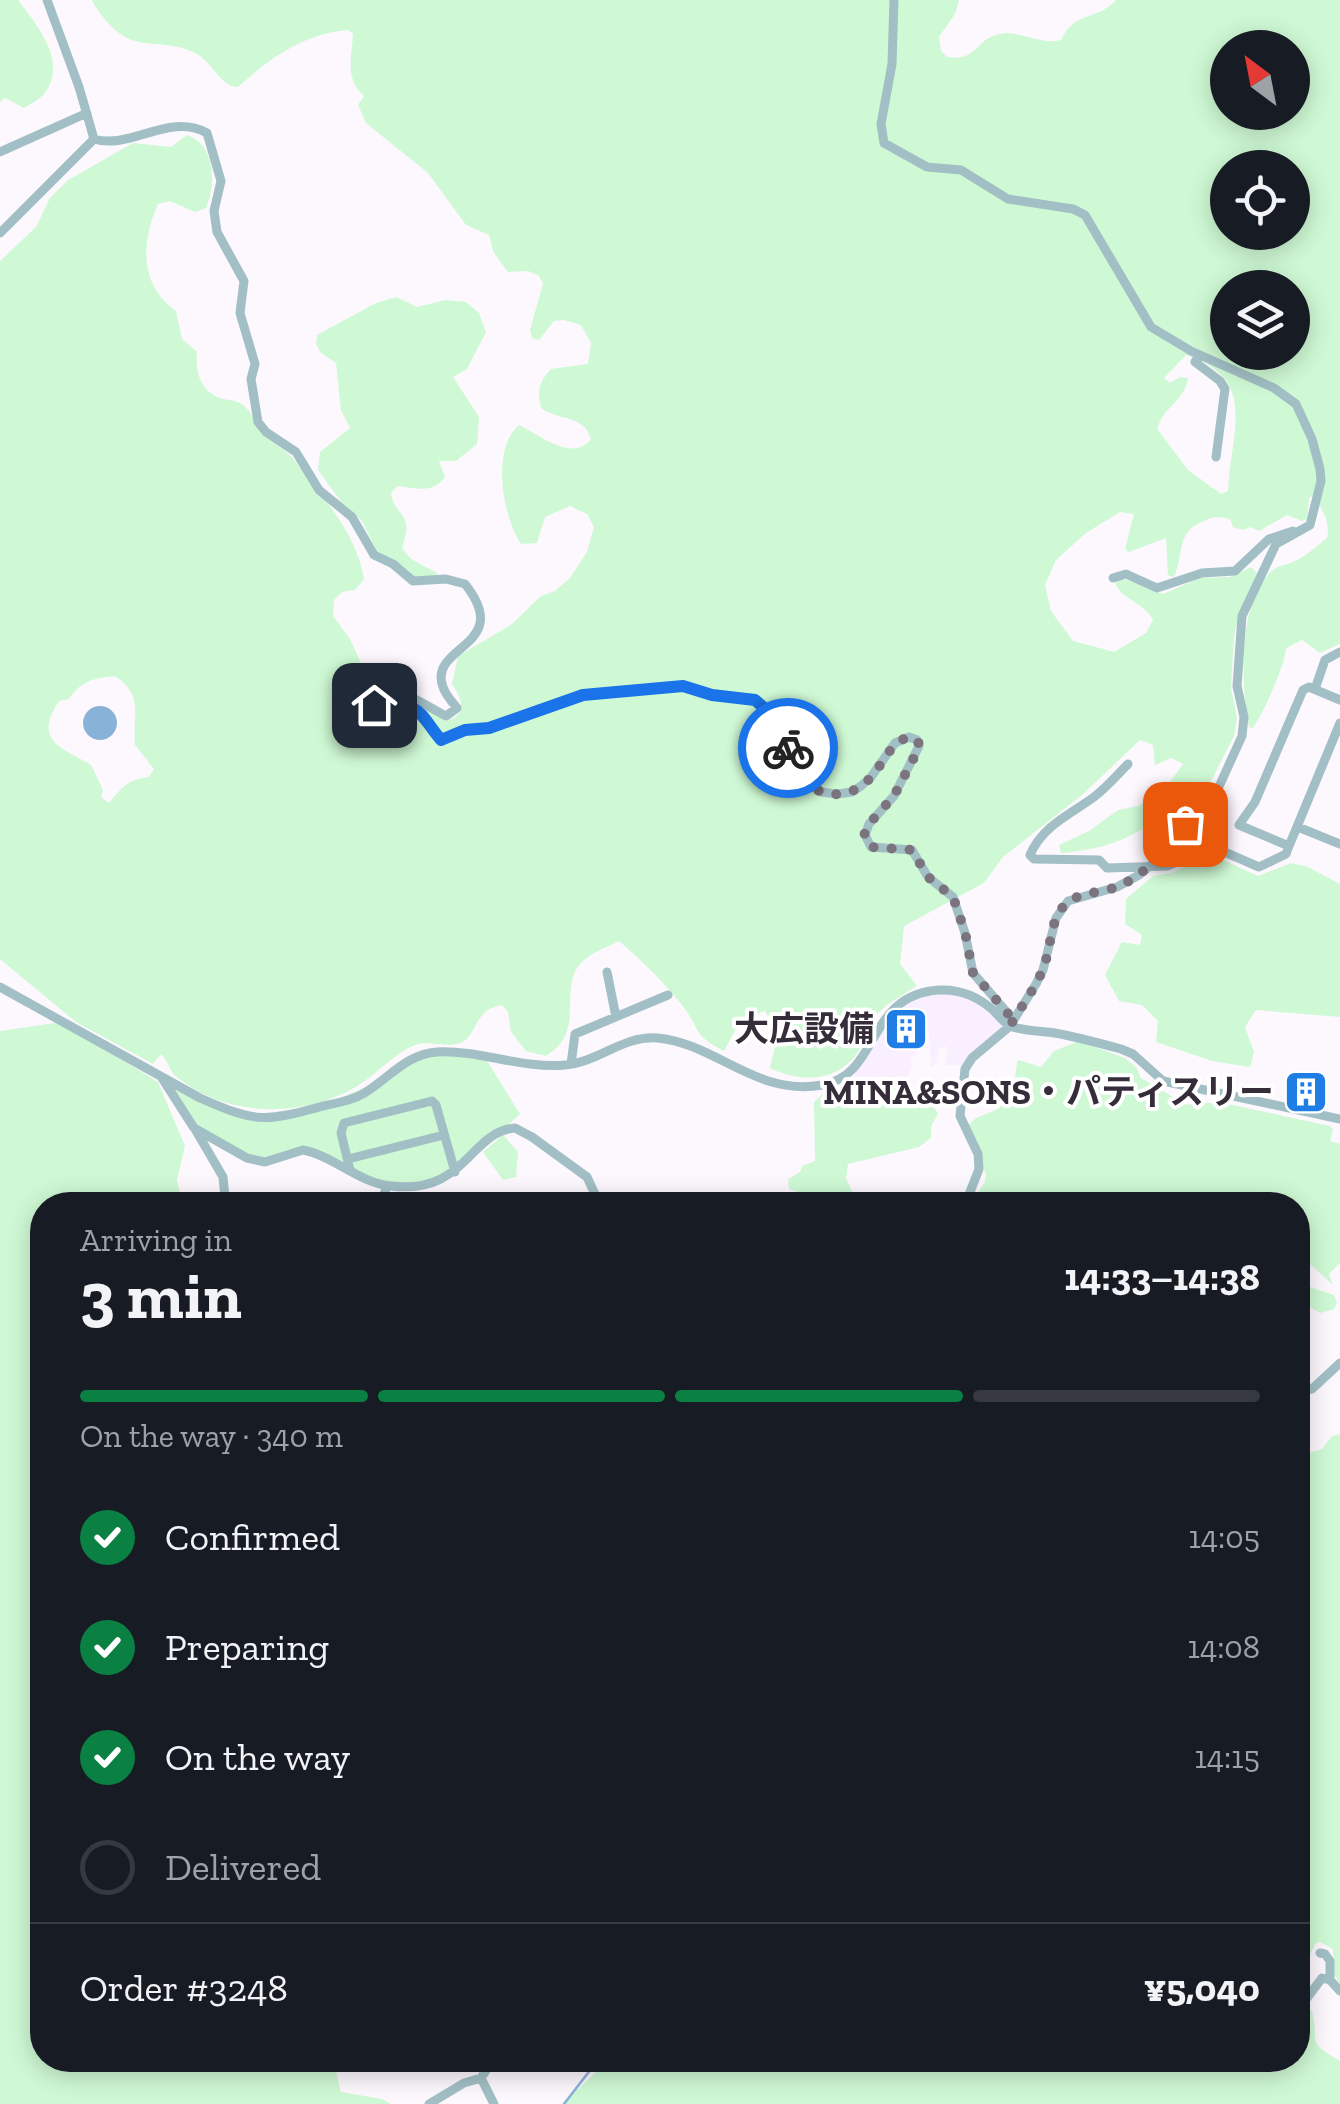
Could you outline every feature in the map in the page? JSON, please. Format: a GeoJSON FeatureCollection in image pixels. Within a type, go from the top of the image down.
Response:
{"type":"FeatureCollection","features":[{"type":"Feature","properties":{"kind":"street"},"geometry":{"type":"LineString","coordinates":[[46,0],[94,139]]}},
{"type":"Feature","properties":{"kind":"street"},"geometry":{"type":"LineString","coordinates":[[894,0],[892,64],[881,124],[884,143],[927,167],[962,170],[1008,200],[1079,211],[1090,221],[1151,327],[1296,404],[1318,459],[1321,481],[1310,525],[1276,544],[1269,553],[1242,616],[1237,686],[1244,717],[1242,736],[1217,790],[1148,868],[1117,887],[1068,901],[1052,930],[1044,970],[1010,1026],[972,1058],[965,1069],[960,1116],[978,1154],[979,1169],[970,1192]]}},
{"type":"Feature","properties":{"kind":"street"},"geometry":{"type":"LineString","coordinates":[[0,152],[87,112]]}},
{"type":"Feature","properties":{"kind":"street"},"geometry":{"type":"LineString","coordinates":[[94,139],[111,142],[178,127],[207,134],[220,181],[214,211],[217,232],[244,282],[240,313],[254,364],[252,379],[258,422],[296,452],[319,490],[352,517],[374,554],[412,581],[465,584],[480,606],[482,614],[473,638],[448,659],[442,676],[442,686],[457,708],[453,712],[446,716],[413,697],[382,692],[373,697],[375,707],[383,710],[400,704],[410,706],[422,714],[441,740],[465,730],[489,728],[583,695],[683,686],[712,695],[755,700],[770,713],[808,784],[821,792],[837,794],[852,792],[871,778],[895,744],[908,737],[917,740],[920,746],[894,796],[864,835],[871,847],[912,850],[928,877],[953,897],[973,973],[1010,1016],[1010,1026]]}},
{"type":"Feature","properties":{"kind":"street"},"geometry":{"type":"LineString","coordinates":[[2,227],[94,139]]}},
{"type":"Feature","properties":{"kind":"street"},"geometry":{"type":"LineString","coordinates":[[1199,354],[1195,362],[1225,389],[1216,457]]}},
{"type":"Feature","properties":{"kind":"street"},"geometry":{"type":"LineString","coordinates":[[1114,578],[1126,574],[1156,588],[1202,574],[1234,572],[1269,539],[1284,532],[1295,533]]}},
{"type":"Feature","properties":{"kind":"street"},"geometry":{"type":"LineString","coordinates":[[1315,689],[1325,660],[1338,655]]}},
{"type":"Feature","properties":{"kind":"street"},"geometry":{"type":"LineString","coordinates":[[1289,846],[1238,826],[1254,802],[1302,690],[1315,689],[1340,700]]}},
{"type":"Feature","properties":{"kind":"street"},"geometry":{"type":"LineString","coordinates":[[1128,764],[1097,795],[1058,820],[1030,855],[1039,861],[1082,858],[1100,860],[1107,868],[1148,868],[1167,866],[1213,847],[1260,867],[1286,854],[1340,724]]}},
{"type":"Feature","properties":{"kind":"street"},"geometry":{"type":"LineString","coordinates":[[1298,827],[1340,844]]}},
{"type":"Feature","properties":{"kind":"street"},"geometry":{"type":"LineString","coordinates":[[607,972],[616,1017]]}},
{"type":"Feature","properties":{"kind":"street"},"geometry":{"type":"LineString","coordinates":[[0,987],[232,1112],[272,1120],[362,1095],[399,1065],[419,1056],[453,1053],[539,1064],[572,1064],[632,1040],[660,1038],[788,1089],[833,1083],[866,1055],[880,1024],[892,1010],[921,994],[960,990],[988,1005],[1010,1026],[1122,1049],[1163,1081],[1340,1119]]}},
{"type":"Feature","properties":{"kind":"street"},"geometry":{"type":"LineString","coordinates":[[572,1064],[575,1034],[668,995]]}},
{"type":"Feature","properties":{"kind":"street"},"geometry":{"type":"LineString","coordinates":[[161,1075],[223,1177],[224,1192]]}},
{"type":"Feature","properties":{"kind":"street"},"geometry":{"type":"LineString","coordinates":[[349,1165],[340,1130],[348,1121],[432,1101],[455,1172]]}},
{"type":"Feature","properties":{"kind":"street"},"geometry":{"type":"LineString","coordinates":[[194,1128],[247,1158],[266,1162],[303,1150],[349,1165],[386,1186],[440,1181],[499,1132],[515,1128],[584,1174],[593,1192]]}},
{"type":"Feature","properties":{"kind":"street"},"geometry":{"type":"LineString","coordinates":[[349,1165],[444,1135]]}},
{"type":"Feature","properties":{"kind":"street"},"geometry":{"type":"LineString","coordinates":[[384,1192],[386,1186]]}},
{"type":"Feature","properties":{"kind":"street"},"geometry":{"type":"LineString","coordinates":[[1310,1389],[1340,1363]]}},
{"type":"Feature","properties":{"kind":"street"},"geometry":{"type":"LineString","coordinates":[[1320,1952],[1330,1961],[1330,1980],[1340,1991]]}},
{"type":"Feature","properties":{"kind":"street"},"geometry":{"type":"LineString","coordinates":[[1310,1994],[1320,1980],[1330,1980]]}},
{"type":"Feature","properties":{"kind":"street"},"geometry":{"type":"LineString","coordinates":[[429,2104],[480,2078],[484,2072]]}},
{"type":"Feature","properties":{"kind":"street"},"geometry":{"type":"LineString","coordinates":[[480,2078],[494,2104]]}},
{"type":"Feature","properties":{"kind":"shaded area"},"geometry":{"type":"Polygon","coordinates":[[[933,992],[972,995],[1005,1025],[963,1065],[946,1065],[947,1046],[938,1049],[936,1064],[931,1067],[929,1029],[915,1045],[918,1050],[911,1057],[907,1078],[900,1075],[893,1083],[881,1076],[863,1080],[854,1076],[880,1035],[904,1007],[933,992]]]}},
{"type":"Feature","properties":{"kind":"green space"},"geometry":{"type":"Polygon","coordinates":[[[0,0],[18,0],[41,32],[52,57],[51,82],[42,96],[24,108],[5,98],[0,102],[0,0]]]}},
{"type":"Feature","properties":{"kind":"green space"},"geometry":{"type":"Polygon","coordinates":[[[92,0],[959,0],[955,14],[939,37],[941,51],[947,57],[957,58],[1004,33],[1061,40],[1073,24],[1116,0],[1340,0],[1340,644],[1320,653],[1302,640],[1286,648],[1267,702],[1252,729],[1249,727],[1244,691],[1247,622],[1261,584],[1273,570],[1299,559],[1327,538],[1325,516],[1312,496],[1307,519],[1302,521],[1287,515],[1259,531],[1233,527],[1230,519],[1217,517],[1192,527],[1184,539],[1174,577],[1168,575],[1166,538],[1129,552],[1125,549],[1134,514],[1120,512],[1086,533],[1056,560],[1045,585],[1051,611],[1073,641],[1114,652],[1146,633],[1153,620],[1115,582],[1132,581],[1163,594],[1200,578],[1230,577],[1251,567],[1257,573],[1238,616],[1234,637],[1234,736],[1208,787],[1188,804],[1173,826],[1161,831],[1147,826],[1106,845],[1061,853],[1059,845],[1089,831],[1118,810],[1138,806],[1162,793],[1183,764],[1171,758],[1155,765],[1153,745],[1140,740],[1082,795],[1003,857],[984,883],[904,926],[900,964],[917,986],[878,1013],[856,1055],[838,1071],[804,1077],[770,1068],[778,1033],[765,1011],[741,1019],[724,1051],[701,1036],[682,1005],[619,941],[595,952],[575,971],[566,1034],[546,1056],[526,1051],[511,1032],[508,1012],[502,1005],[486,1012],[466,1040],[449,1045],[415,1045],[352,1089],[309,1105],[264,1109],[218,1100],[197,1091],[175,1076],[161,1054],[153,1064],[76,1022],[0,959],[0,261],[36,227],[50,198],[68,180],[133,143],[171,147],[187,135],[204,147],[212,177],[206,208],[195,212],[170,201],[158,204],[152,218],[146,248],[155,289],[176,311],[182,339],[197,352],[203,385],[213,395],[246,408],[263,433],[291,456],[345,529],[364,579],[355,590],[342,592],[334,600],[333,616],[350,639],[373,690],[382,697],[418,705],[446,721],[458,715],[461,706],[452,684],[458,656],[511,625],[541,596],[555,591],[570,578],[587,552],[594,527],[587,514],[570,506],[545,517],[537,543],[521,544],[509,517],[502,466],[510,436],[519,425],[566,448],[584,446],[591,439],[583,425],[541,408],[539,396],[551,369],[588,364],[591,343],[581,325],[564,320],[554,321],[539,340],[532,338],[530,330],[543,284],[539,276],[528,271],[508,272],[494,253],[489,235],[466,225],[428,173],[366,123],[358,105],[364,96],[351,75],[353,34],[348,30],[317,36],[288,49],[238,87],[227,83],[197,54],[130,39],[107,22],[92,0]],[[1210,270],[1210,366],[1186,355],[1164,378],[1170,383],[1180,377],[1188,378],[1158,430],[1188,470],[1221,494],[1228,491],[1236,410],[1232,393],[1215,370],[1310,370],[1310,270],[1210,270]],[[115,676],[89,681],[69,699],[59,701],[49,726],[54,742],[91,765],[103,790],[101,797],[109,803],[125,785],[149,777],[154,769],[135,745],[134,698],[115,676]]]}},
{"type":"Feature","properties":{"kind":"green space"},"geometry":{"type":"Polygon","coordinates":[[[396,297],[417,307],[445,300],[466,302],[479,313],[486,332],[467,369],[453,377],[479,417],[477,444],[456,461],[439,461],[445,477],[435,486],[398,486],[391,492],[405,520],[402,548],[411,559],[437,573],[436,577],[413,577],[377,552],[362,521],[342,503],[318,470],[320,452],[350,428],[341,410],[336,363],[321,353],[317,335],[376,303],[396,297]]]}},
{"type":"Feature","properties":{"kind":"green space"},"geometry":{"type":"Polygon","coordinates":[[[1204,857],[1219,858],[1258,876],[1291,863],[1308,867],[1340,884],[1340,1017],[1256,1010],[1245,1027],[1254,1052],[1250,1067],[1212,1061],[1156,1042],[1158,1021],[1142,1005],[1119,1001],[1105,975],[1122,942],[1140,945],[1142,935],[1125,924],[1126,899],[1153,876],[1172,873],[1204,857]]]}},
{"type":"Feature","properties":{"kind":"green space"},"geometry":{"type":"Polygon","coordinates":[[[55,1023],[79,1033],[158,1082],[185,1146],[177,1180],[180,1192],[30,1192],[30,2072],[336,2072],[341,2092],[391,2104],[0,2104],[0,1031],[55,1023]]]}},
{"type":"Feature","properties":{"kind":"green space"},"geometry":{"type":"Polygon","coordinates":[[[1079,1041],[1125,1058],[1137,1068],[1141,1078],[1187,1105],[1233,1105],[1330,1126],[1330,1141],[1340,1144],[1340,1263],[1329,1274],[1333,1285],[1310,1264],[1310,1192],[978,1192],[986,1175],[968,1126],[1008,1100],[1018,1060],[1041,1067],[1054,1051],[1079,1041]]]}},
{"type":"Feature","properties":{"kind":"green space"},"geometry":{"type":"Polygon","coordinates":[[[437,1052],[484,1056],[520,1114],[458,1166],[423,1182],[404,1185],[364,1177],[304,1148],[268,1161],[244,1154],[193,1124],[163,1080],[255,1118],[294,1118],[384,1079],[409,1060],[437,1052]]]}},
{"type":"Feature","properties":{"kind":"green space"},"geometry":{"type":"Polygon","coordinates":[[[864,1082],[874,1087],[897,1086],[906,1097],[928,1098],[938,1114],[931,1126],[931,1138],[919,1147],[848,1164],[846,1178],[852,1192],[789,1189],[788,1179],[800,1172],[802,1166],[815,1161],[814,1102],[824,1093],[864,1082]]]}},
{"type":"Feature","properties":{"kind":"green space"},"geometry":{"type":"Polygon","coordinates":[[[503,1135],[518,1152],[516,1177],[503,1180],[483,1152],[503,1135]]]}},
{"type":"Feature","properties":{"kind":"green space"},"geometry":{"type":"Polygon","coordinates":[[[1310,1287],[1334,1295],[1334,1309],[1320,1313],[1310,1307],[1310,1287]]]}},
{"type":"Feature","properties":{"kind":"green space"},"geometry":{"type":"Polygon","coordinates":[[[1340,1434],[1340,1984],[1334,1974],[1333,1949],[1320,1942],[1310,1955],[1310,1452],[1322,1449],[1332,1436],[1340,1434]]]}},
{"type":"Feature","properties":{"kind":"green space"},"geometry":{"type":"Polygon","coordinates":[[[1310,2010],[1317,2045],[1340,2061],[1340,2104],[562,2104],[596,2072],[1310,2072],[1310,2010]]]}},
{"type":"Feature","properties":{"kind":"water"},"geometry":{"type":"Polygon","coordinates":[[[100,706],[112,711],[117,723],[112,735],[100,740],[88,735],[83,723],[88,711],[100,706]]]}},
{"type":"Feature","properties":{"kind":"waterway"},"geometry":{"type":"LineString","coordinates":[[564,2104],[589,2072]]}},
{"type":"Feature","properties":{"kind":"way so far"},"geometry":{"type":"LineString","coordinates":[[788,748],[808,784],[821,792],[844,794],[871,778],[901,739],[917,740],[920,746],[894,796],[864,835],[871,847],[912,850],[928,877],[953,897],[965,932],[970,967],[982,988],[1010,1016],[1010,1026],[1044,970],[1056,918],[1068,901],[1117,887],[1138,876],[1185,824]]}},
{"type":"Feature","properties":{"kind":"place","name":"大広設備"},"geometry":{"type":"Point","coordinates":[906,1029]}},
{"type":"Feature","properties":{"kind":"place","name":"MINA&SONS・パティスリー"},"geometry":{"type":"Point","coordinates":[1306,1092]}},
{"type":"Feature","properties":{"kind":"route"},"geometry":{"type":"LineString","coordinates":[[374,705],[378,710],[400,704],[410,706],[422,714],[441,740],[465,730],[489,728],[583,695],[683,686],[712,695],[755,700],[770,713],[788,748]]}}]}
